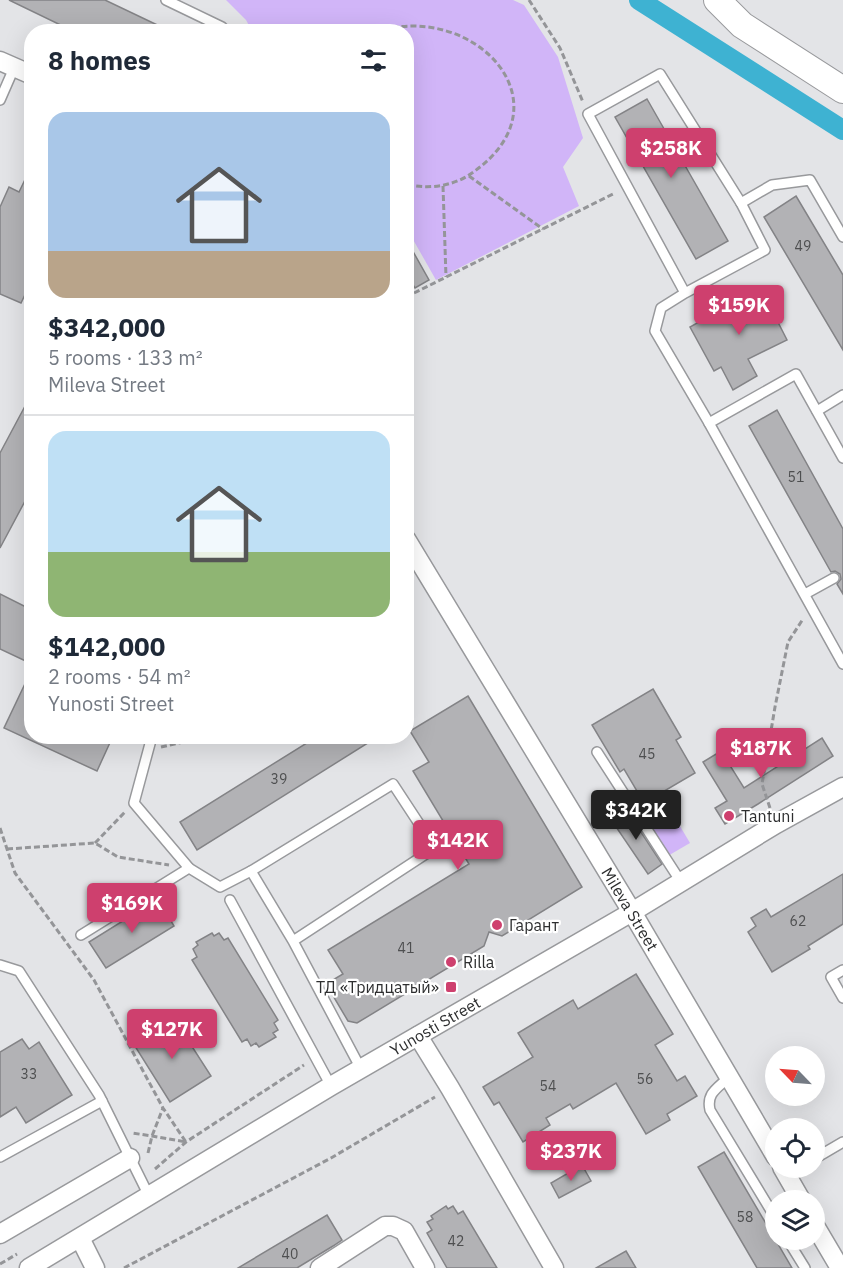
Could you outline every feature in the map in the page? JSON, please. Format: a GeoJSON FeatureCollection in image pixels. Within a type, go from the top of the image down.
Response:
{"type":"FeatureCollection","features":[{"type":"Feature","properties":{"kind":"street"},"geometry":{"type":"LineString","coordinates":[[717,0],[742,25],[843,90]]}},
{"type":"Feature","properties":{"kind":"street"},"geometry":{"type":"LineString","coordinates":[[7,64],[24,71]]}},
{"type":"Feature","properties":{"kind":"street","name":"Mileva Street"},"geometry":{"type":"LineString","coordinates":[[414,552],[632,912],[765,1138]]}},
{"type":"Feature","properties":{"kind":"street","name":"Yunosti Street"},"geometry":{"type":"LineString","coordinates":[[25,1260],[80,1238],[146,1189],[361,1069],[632,912],[776,824],[843,787]]}},
{"type":"Feature","properties":{"kind":"street"},"geometry":{"type":"LineString","coordinates":[[418,1036],[554,1268]]}},
{"type":"Feature","properties":{"kind":"street"},"geometry":{"type":"LineString","coordinates":[[0,1234],[130,1158]]}},
{"type":"Feature","properties":{"kind":"street"},"geometry":{"type":"LineString","coordinates":[[320,1268],[385,1226],[398,1227],[404,1231],[426,1268]]}},
{"type":"Feature","properties":{"kind":"street"},"geometry":{"type":"LineString","coordinates":[[80,1238],[95,1268]]}},
{"type":"Feature","properties":{"kind":"street"},"geometry":{"type":"LineString","coordinates":[[825,1243],[840,1268]]}},
{"type":"Feature","properties":{"kind":"lane"},"geometry":{"type":"LineString","coordinates":[[166,0],[216,24]]}},
{"type":"Feature","properties":{"kind":"lane"},"geometry":{"type":"LineString","coordinates":[[0,100],[7,64]]}},
{"type":"Feature","properties":{"kind":"lane"},"geometry":{"type":"LineString","coordinates":[[685,293],[588,114],[660,74],[741,203],[765,250],[661,308],[655,331],[843,664]]}},
{"type":"Feature","properties":{"kind":"lane"},"geometry":{"type":"LineString","coordinates":[[741,203],[772,185],[810,180],[843,237]]}},
{"type":"Feature","properties":{"kind":"lane"},"geometry":{"type":"LineString","coordinates":[[709,423],[796,374],[843,458]]}},
{"type":"Feature","properties":{"kind":"lane"},"geometry":{"type":"LineString","coordinates":[[817,411],[843,395]]}},
{"type":"Feature","properties":{"kind":"lane"},"geometry":{"type":"LineString","coordinates":[[805,594],[834,578]]}},
{"type":"Feature","properties":{"kind":"lane"},"geometry":{"type":"LineString","coordinates":[[150,744],[134,803],[189,868],[220,886],[251,872],[393,784],[435,848],[293,940]]}},
{"type":"Feature","properties":{"kind":"lane"},"geometry":{"type":"LineString","coordinates":[[597,752],[681,882]]}},
{"type":"Feature","properties":{"kind":"lane"},"geometry":{"type":"LineString","coordinates":[[81,934],[189,868]]}},
{"type":"Feature","properties":{"kind":"lane"},"geometry":{"type":"LineString","coordinates":[[251,872],[293,940],[361,1069]]}},
{"type":"Feature","properties":{"kind":"lane"},"geometry":{"type":"LineString","coordinates":[[230,900],[331,1086]]}},
{"type":"Feature","properties":{"kind":"lane"},"geometry":{"type":"LineString","coordinates":[[0,965],[19,971],[102,1101],[146,1189]]}},
{"type":"Feature","properties":{"kind":"lane"},"geometry":{"type":"LineString","coordinates":[[843,970],[831,977],[843,998]]}},
{"type":"Feature","properties":{"kind":"lane"},"geometry":{"type":"LineString","coordinates":[[729,1077],[711,1095],[708,1101],[710,1110],[765,1201]]}},
{"type":"Feature","properties":{"kind":"lane"},"geometry":{"type":"LineString","coordinates":[[0,1157],[102,1101]]}},
{"type":"Feature","properties":{"kind":"lane"},"geometry":{"type":"LineString","coordinates":[[825,1152],[843,1142]]}},
{"type":"Feature","properties":{"kind":"lane"},"geometry":{"type":"LineString","coordinates":[[794,1250],[805,1268]]}},
{"type":"Feature","properties":{"kind":"path"},"geometry":{"type":"LineString","coordinates":[[530,0],[560,48],[588,114]]}},
{"type":"Feature","properties":{"kind":"path"},"geometry":{"type":"LineString","coordinates":[[414,185],[443,186],[468,176],[491,158],[507,134],[513,115],[514,95],[511,76]]}},
{"type":"Feature","properties":{"kind":"path"},"geometry":{"type":"LineString","coordinates":[[468,176],[543,229]]}},
{"type":"Feature","properties":{"kind":"path"},"geometry":{"type":"LineString","coordinates":[[443,186],[446,277]]}},
{"type":"Feature","properties":{"kind":"path"},"geometry":{"type":"LineString","coordinates":[[414,293],[628,187]]}},
{"type":"Feature","properties":{"kind":"path"},"geometry":{"type":"LineString","coordinates":[[776,824],[762,784],[788,642],[811,607]]}},
{"type":"Feature","properties":{"kind":"path"},"geometry":{"type":"LineString","coordinates":[[148,750],[175,744]]}},
{"type":"Feature","properties":{"kind":"path"},"geometry":{"type":"LineString","coordinates":[[95,843],[134,803]]}},
{"type":"Feature","properties":{"kind":"path"},"geometry":{"type":"LineString","coordinates":[[0,828],[15,873],[94,980],[163,1108],[186,1142]]}},
{"type":"Feature","properties":{"kind":"path"},"geometry":{"type":"LineString","coordinates":[[7,849],[95,843],[118,857],[189,868]]}},
{"type":"Feature","properties":{"kind":"path"},"geometry":{"type":"LineString","coordinates":[[146,1189],[186,1142],[315,1058]]}},
{"type":"Feature","properties":{"kind":"path"},"geometry":{"type":"LineString","coordinates":[[124,1268],[331,1158],[450,1088]]}},
{"type":"Feature","properties":{"kind":"path"},"geometry":{"type":"LineString","coordinates":[[146,1189],[153,1136],[163,1108]]}},
{"type":"Feature","properties":{"kind":"path"},"geometry":{"type":"LineString","coordinates":[[117,1132],[186,1142]]}},
{"type":"Feature","properties":{"kind":"path"},"geometry":{"type":"LineString","coordinates":[[0,1264],[25,1260]]}},
{"type":"Feature","properties":{"kind":"shaded area"},"geometry":{"type":"Polygon","coordinates":[[[226,0],[513,0],[524,5],[558,57],[583,138],[563,167],[579,206],[436,280],[414,241],[414,24],[248,24],[226,0]]]}},
{"type":"Feature","properties":{"kind":"shaded area"},"geometry":{"type":"Polygon","coordinates":[[[674,816],[690,843],[666,857],[650,830],[674,816]]]}},
{"type":"Feature","properties":{"kind":"building"},"geometry":{"type":"Polygon","coordinates":[[[9,0],[105,0],[155,24],[58,24],[9,0]]]}},
{"type":"Feature","properties":{"kind":"building"},"geometry":{"type":"Polygon","coordinates":[[[647,99],[728,241],[696,259],[615,117],[647,99]]]}},
{"type":"Feature","properties":{"kind":"building"},"geometry":{"type":"Polygon","coordinates":[[[24,182],[24,297],[21,303],[0,294],[0,207],[9,187],[19,192],[24,182]]]}},
{"type":"Feature","properties":{"kind":"building"},"geometry":{"type":"Polygon","coordinates":[[[796,196],[843,275],[843,350],[764,217],[796,196]]]}},
{"type":"Feature","properties":{"kind":"building"},"geometry":{"type":"Polygon","coordinates":[[[414,253],[429,280],[415,288],[414,286],[414,253]]]}},
{"type":"Feature","properties":{"kind":"building"},"geometry":{"type":"Polygon","coordinates":[[[760,287],[787,340],[748,359],[757,376],[733,390],[721,367],[714,371],[690,327],[734,302],[733,300],[760,287]]]}},
{"type":"Feature","properties":{"kind":"building"},"geometry":{"type":"Polygon","coordinates":[[[24,408],[24,503],[0,548],[0,453],[24,408]]]}},
{"type":"Feature","properties":{"kind":"building"},"geometry":{"type":"Polygon","coordinates":[[[777,410],[843,529],[843,594],[837,584],[841,579],[840,574],[835,571],[831,572],[749,426],[777,410]]]}},
{"type":"Feature","properties":{"kind":"building"},"geometry":{"type":"Polygon","coordinates":[[[0,594],[24,606],[24,660],[0,649],[0,594]]]}},
{"type":"Feature","properties":{"kind":"building"},"geometry":{"type":"Polygon","coordinates":[[[24,686],[24,737],[4,728],[24,686]]]}},
{"type":"Feature","properties":{"kind":"building"},"geometry":{"type":"Polygon","coordinates":[[[653,689],[681,737],[676,740],[695,773],[644,803],[624,769],[620,772],[592,725],[653,689]]]}},
{"type":"Feature","properties":{"kind":"building"},"geometry":{"type":"Polygon","coordinates":[[[468,696],[582,887],[502,936],[489,932],[484,946],[357,1023],[348,1021],[326,984],[343,974],[328,950],[469,864],[413,771],[429,762],[414,738],[414,729],[468,696]]]}},
{"type":"Feature","properties":{"kind":"building"},"geometry":{"type":"Polygon","coordinates":[[[822,738],[833,756],[725,824],[715,808],[727,801],[703,762],[721,751],[744,788],[822,738]]]}},
{"type":"Feature","properties":{"kind":"building"},"geometry":{"type":"Polygon","coordinates":[[[39,744],[109,744],[97,771],[39,744]]]}},
{"type":"Feature","properties":{"kind":"building"},"geometry":{"type":"Polygon","coordinates":[[[305,744],[366,744],[197,850],[180,822],[305,744]]]}},
{"type":"Feature","properties":{"kind":"building"},"geometry":{"type":"Polygon","coordinates":[[[625,808],[662,864],[648,874],[610,818],[625,808]]]}},
{"type":"Feature","properties":{"kind":"building"},"geometry":{"type":"Polygon","coordinates":[[[843,874],[843,924],[808,946],[810,949],[772,972],[748,932],[756,926],[751,918],[766,909],[771,917],[843,874]]]}},
{"type":"Feature","properties":{"kind":"building"},"geometry":{"type":"Polygon","coordinates":[[[158,899],[174,926],[106,968],[89,942],[158,899]]]}},
{"type":"Feature","properties":{"kind":"building"},"geometry":{"type":"Polygon","coordinates":[[[212,933],[214,936],[219,933],[224,940],[228,938],[278,1020],[274,1023],[278,1030],[273,1033],[276,1037],[259,1047],[256,1043],[251,1046],[247,1039],[242,1042],[192,960],[197,957],[193,949],[198,945],[196,942],[212,933]]]}},
{"type":"Feature","properties":{"kind":"building"},"geometry":{"type":"Polygon","coordinates":[[[636,974],[673,1034],[655,1045],[677,1081],[685,1076],[697,1096],[667,1114],[670,1120],[646,1134],[616,1083],[573,1109],[570,1104],[546,1118],[550,1125],[523,1142],[499,1102],[494,1105],[483,1087],[533,1057],[518,1033],[573,1000],[578,1009],[636,974]]]}},
{"type":"Feature","properties":{"kind":"building"},"geometry":{"type":"Polygon","coordinates":[[[173,1017],[211,1076],[170,1102],[133,1043],[173,1017]]]}},
{"type":"Feature","properties":{"kind":"building"},"geometry":{"type":"Polygon","coordinates":[[[22,1039],[29,1049],[39,1042],[72,1095],[26,1123],[16,1107],[0,1117],[0,1052],[22,1039]]]}},
{"type":"Feature","properties":{"kind":"building"},"geometry":{"type":"Polygon","coordinates":[[[724,1152],[765,1222],[765,1250],[781,1250],[792,1268],[757,1268],[698,1167],[724,1152]]]}},
{"type":"Feature","properties":{"kind":"building"},"geometry":{"type":"Polygon","coordinates":[[[582,1165],[591,1181],[559,1198],[551,1183],[582,1165]]]}},
{"type":"Feature","properties":{"kind":"building"},"geometry":{"type":"Polygon","coordinates":[[[446,1206],[448,1209],[453,1206],[458,1214],[463,1211],[497,1268],[447,1268],[427,1233],[432,1230],[427,1222],[433,1219],[431,1216],[446,1206]]]}},
{"type":"Feature","properties":{"kind":"building"},"geometry":{"type":"Polygon","coordinates":[[[327,1215],[342,1240],[297,1268],[238,1268],[327,1215]]]}},
{"type":"Feature","properties":{"kind":"building"},"geometry":{"type":"Polygon","coordinates":[[[626,1251],[636,1268],[596,1268],[626,1251]]]}},
{"type":"Feature","properties":{"kind":"waterway"},"geometry":{"type":"LineString","coordinates":[[639,0],[843,130]]}},
{"type":"Feature","properties":{"kind":"place","name":"Tantuni"},"geometry":{"type":"Point","coordinates":[729,816]}},
{"type":"Feature","properties":{"kind":"place","name":"Гарант"},"geometry":{"type":"Point","coordinates":[497,925]}},
{"type":"Feature","properties":{"kind":"place","name":"Rilla"},"geometry":{"type":"Point","coordinates":[451,962]}},
{"type":"Feature","properties":{"kind":"place","name":"ТД «Тридцатый»"},"geometry":{"type":"Point","coordinates":[451,987]}}]}
